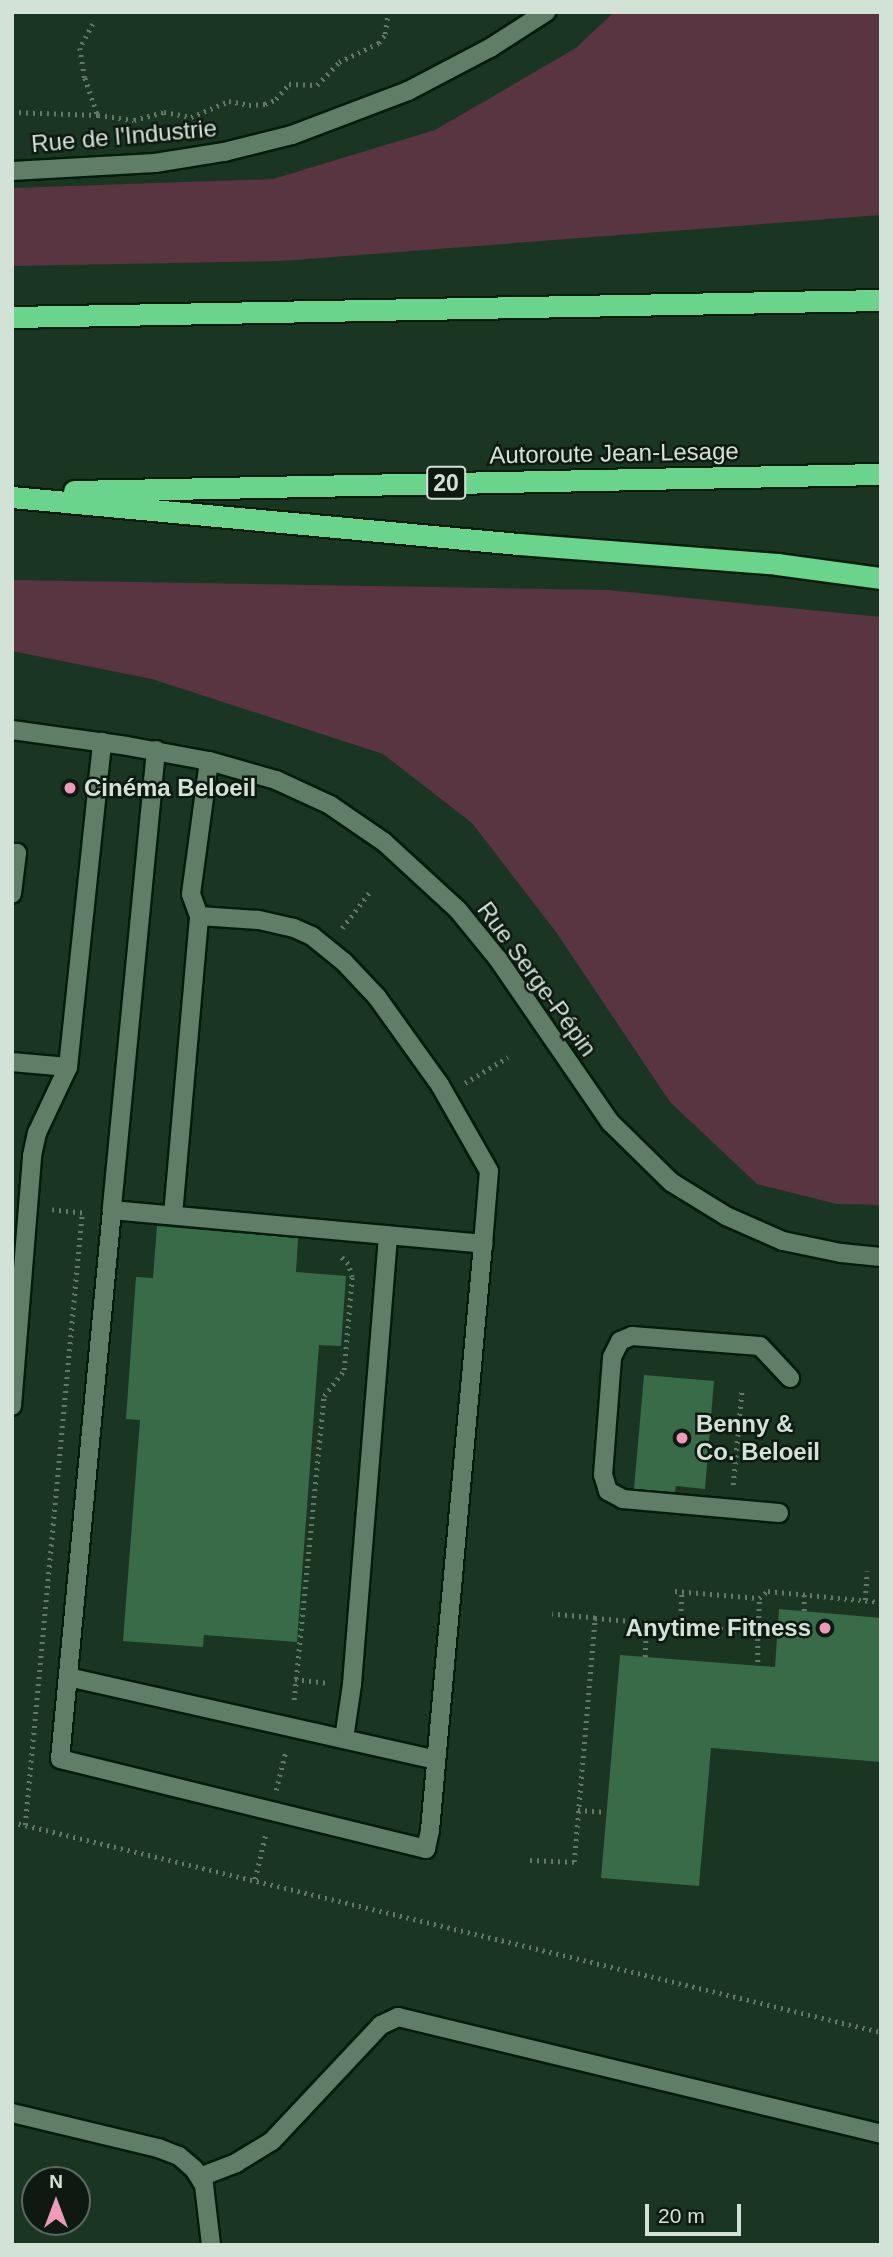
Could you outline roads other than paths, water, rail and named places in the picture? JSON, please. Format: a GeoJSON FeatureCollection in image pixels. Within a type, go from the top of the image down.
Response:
{"type":"FeatureCollection","features":[{"type":"Feature","properties":{"kind":"highway"},"geometry":{"type":"LineString","coordinates":[[12,317],[881,300]]}},
{"type":"Feature","properties":{"kind":"highway","name":"Autoroute Jean-Lesage"},"geometry":{"type":"LineString","coordinates":[[12,495],[881,474]]}},
{"type":"Feature","properties":{"kind":"highway"},"geometry":{"type":"LineString","coordinates":[[12,495],[519,544],[736,560],[881,578]]}},
{"type":"Feature","properties":{"kind":"street","name":"Rue de l'Industrie"},"geometry":{"type":"LineString","coordinates":[[12,171],[155,163],[224,152],[292,135],[408,91],[491,48],[546,12]]}},
{"type":"Feature","properties":{"kind":"street","name":"Rue Serge-Pépin"},"geometry":{"type":"LineString","coordinates":[[12,730],[156,750],[209,761],[276,780],[330,805],[410,863],[458,910],[498,959],[610,1122],[671,1182],[726,1216],[783,1241],[841,1253],[881,1257]]}},
{"type":"Feature","properties":{"kind":"street"},"geometry":{"type":"LineString","coordinates":[[12,1406],[32,1156],[37,1132],[68,1067],[102,742]]}},
{"type":"Feature","properties":{"kind":"street"},"geometry":{"type":"LineString","coordinates":[[156,750],[60,1759],[426,1849],[489,1171],[440,1085],[377,997],[344,962],[312,936],[294,928],[258,920],[199,916]]}},
{"type":"Feature","properties":{"kind":"street"},"geometry":{"type":"LineString","coordinates":[[173,1215],[199,916],[191,894],[209,761]]}},
{"type":"Feature","properties":{"kind":"street"},"geometry":{"type":"LineString","coordinates":[[12,853],[16,853],[12,894]]}},
{"type":"Feature","properties":{"kind":"street"},"geometry":{"type":"LineString","coordinates":[[12,1062],[68,1067]]}},
{"type":"Feature","properties":{"kind":"street"},"geometry":{"type":"LineString","coordinates":[[112,1210],[483,1244]]}},
{"type":"Feature","properties":{"kind":"street"},"geometry":{"type":"LineString","coordinates":[[344,1739],[352,1684],[388,1235]]}},
{"type":"Feature","properties":{"kind":"street"},"geometry":{"type":"LineString","coordinates":[[779,1513],[623,1499],[608,1491],[603,1475],[612,1357],[620,1341],[632,1336],[760,1346],[790,1378]]}},
{"type":"Feature","properties":{"kind":"street"},"geometry":{"type":"LineString","coordinates":[[68,1677],[436,1760]]}},
{"type":"Feature","properties":{"kind":"street"},"geometry":{"type":"LineString","coordinates":[[200,2176],[236,2163],[272,2141],[381,2025],[398,2017],[881,2134]]}},
{"type":"Feature","properties":{"kind":"street"},"geometry":{"type":"LineString","coordinates":[[12,2113],[171,2152],[187,2162],[200,2176],[207,2194],[211,2245]]}},
{"type":"Feature","properties":{"kind":"place","name":"Cinéma Beloeil"},"geometry":{"type":"Point","coordinates":[70,788]}},
{"type":"Feature","properties":{"kind":"place","name":"Benny & Co. Beloeil"},"geometry":{"type":"Point","coordinates":[682,1438]}},
{"type":"Feature","properties":{"kind":"place","name":"Anytime Fitness"},"geometry":{"type":"Point","coordinates":[825,1628]}}]}
